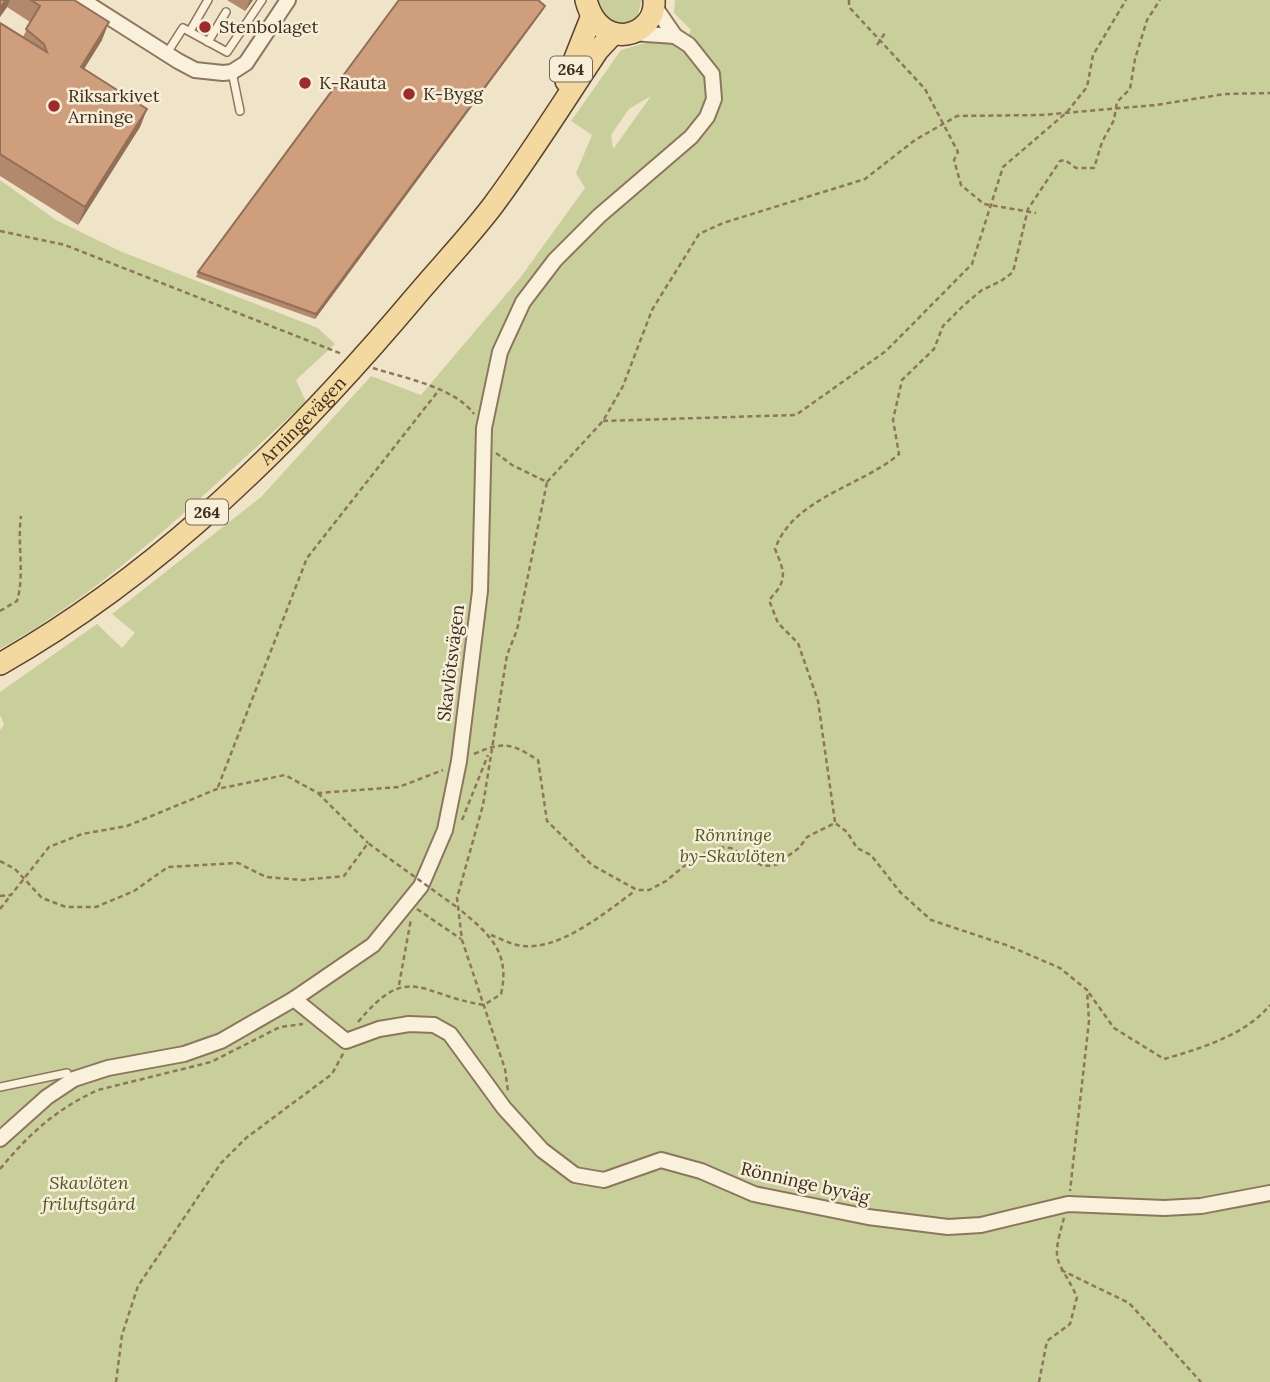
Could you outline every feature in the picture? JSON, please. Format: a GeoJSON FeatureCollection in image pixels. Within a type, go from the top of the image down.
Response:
{"type":"FeatureCollection","features":[{"type":"Feature","properties":{"kind":"main road","name":"264"},"geometry":{"type":"LineString","coordinates":[[589,9],[601,29],[622,34],[647,24],[655,3]]}},
{"type":"Feature","properties":{"kind":"main road","name":"Arningevägen"},"geometry":{"type":"LineString","coordinates":[[552,119],[589,9]]}},
{"type":"Feature","properties":{"kind":"main road","name":"Arningevägen"},"geometry":{"type":"LineString","coordinates":[[0,664],[74,617],[154,558],[233,490],[325,398],[493,206],[598,50],[622,34]]}},
{"type":"Feature","properties":{"kind":"street"},"geometry":{"type":"LineString","coordinates":[[84,1],[195,70],[232,72],[246,63],[288,0]]}},
{"type":"Feature","properties":{"kind":"street","name":"Skavlötsvägen"},"geometry":{"type":"LineString","coordinates":[[0,1139],[47,1097],[74,1079],[108,1068],[184,1054],[221,1041],[294,999],[373,945],[421,886],[445,830],[459,761],[480,592],[484,428],[500,352],[523,302],[555,260],[599,216],[691,137],[707,117],[714,99],[712,74],[689,45],[674,36],[655,3]]}},
{"type":"Feature","properties":{"kind":"street"},"geometry":{"type":"LineString","coordinates":[[622,34],[674,36]]}},
{"type":"Feature","properties":{"kind":"street"},"geometry":{"type":"LineString","coordinates":[[294,999],[346,1041]]}},
{"type":"Feature","properties":{"kind":"street","name":"Rönninge byväg"},"geometry":{"type":"LineString","coordinates":[[346,1041],[379,1029],[409,1024],[434,1025],[450,1034],[503,1106],[542,1150],[575,1175],[604,1180],[662,1160],[701,1171],[754,1194],[868,1217],[948,1227],[981,1225],[1068,1204],[1164,1208],[1201,1206],[1270,1193]]}},
{"type":"Feature","properties":{"kind":"lane"},"geometry":{"type":"LineString","coordinates":[[190,31],[208,0]]}},
{"type":"Feature","properties":{"kind":"lane"},"geometry":{"type":"LineString","coordinates":[[167,53],[183,28],[226,52],[262,0]]}},
{"type":"Feature","properties":{"kind":"lane"},"geometry":{"type":"LineString","coordinates":[[208,42],[226,12]]}},
{"type":"Feature","properties":{"kind":"lane"},"geometry":{"type":"LineString","coordinates":[[232,72],[240,111]]}},
{"type":"Feature","properties":{"kind":"lane"},"geometry":{"type":"LineString","coordinates":[[0,1087],[67,1073]]}},
{"type":"Feature","properties":{"kind":"path"},"geometry":{"type":"LineString","coordinates":[[849,0],[849,7],[925,89],[958,152],[954,160],[961,185],[990,207],[1028,209],[1036,213]]}},
{"type":"Feature","properties":{"kind":"path"},"geometry":{"type":"LineString","coordinates":[[603,421],[796,415],[886,351],[972,264],[1003,167],[1067,112],[1087,88],[1093,55],[1126,0]]}},
{"type":"Feature","properties":{"kind":"path"},"geometry":{"type":"LineString","coordinates":[[1160,0],[1147,20],[1135,59],[1130,89],[1115,107],[1114,120],[1102,142],[1094,168],[1076,168],[1065,160],[1060,161],[1028,209],[1013,272],[982,290],[964,305],[943,326],[933,349],[902,380],[893,420],[899,454],[810,506],[780,533],[775,548],[784,571],[782,587],[769,600],[778,623],[797,643],[818,701],[835,822],[847,832],[857,848],[871,855],[900,892],[932,920],[1060,968],[1087,990],[1114,1028],[1164,1059],[1222,1038],[1264,1013],[1270,1005]]}},
{"type":"Feature","properties":{"kind":"path"},"geometry":{"type":"LineString","coordinates":[[877,46],[885,33]]}},
{"type":"Feature","properties":{"kind":"path"},"geometry":{"type":"LineString","coordinates":[[548,482],[603,421],[623,386],[652,310],[699,234],[723,223],[865,179],[915,139],[957,116],[1067,112],[1156,105],[1225,94],[1270,93]]}},
{"type":"Feature","properties":{"kind":"path"},"geometry":{"type":"LineString","coordinates":[[0,231],[65,245],[349,357]]}},
{"type":"Feature","properties":{"kind":"path"},"geometry":{"type":"LineString","coordinates":[[218,789],[307,558],[439,390]]}},
{"type":"Feature","properties":{"kind":"path"},"geometry":{"type":"LineString","coordinates":[[0,611],[18,601],[21,589],[18,536],[21,516]]}},
{"type":"Feature","properties":{"kind":"path"},"geometry":{"type":"LineString","coordinates":[[317,793],[399,787],[422,780],[492,746],[507,744],[538,760],[547,821],[592,865],[637,890],[649,890],[666,881],[694,858],[718,847],[732,848],[763,866],[776,865],[799,848],[807,837],[835,822]]}},
{"type":"Feature","properties":{"kind":"path"},"geometry":{"type":"LineString","coordinates":[[0,909],[49,847],[82,834],[127,825],[218,789],[285,775],[317,793],[368,843],[491,935],[517,945],[541,946],[583,925],[637,890]]}},
{"type":"Feature","properties":{"kind":"path"},"geometry":{"type":"LineString","coordinates":[[483,804],[466,862],[457,908],[463,940],[505,1069],[508,1090],[503,1106]]}},
{"type":"Feature","properties":{"kind":"path"},"geometry":{"type":"LineString","coordinates":[[0,860],[42,898],[66,906],[96,907],[134,891],[168,867],[238,863],[266,877],[302,880],[344,876],[368,843]]}},
{"type":"Feature","properties":{"kind":"path"},"geometry":{"type":"LineString","coordinates":[[0,895],[11,895]]}},
{"type":"Feature","properties":{"kind":"path"},"geometry":{"type":"LineString","coordinates":[[399,986],[415,907],[463,940]]}},
{"type":"Feature","properties":{"kind":"path"},"geometry":{"type":"LineString","coordinates":[[116,1382],[122,1335],[138,1286],[221,1163],[246,1138],[332,1074],[342,1060],[346,1035],[377,999],[399,986],[412,984],[458,1001],[484,1005],[501,994],[506,972],[491,935]]}},
{"type":"Feature","properties":{"kind":"path"},"geometry":{"type":"LineString","coordinates":[[1039,1382],[1047,1341],[1070,1324],[1077,1297],[1059,1269],[1055,1253],[1068,1204],[1075,1159],[1089,1021],[1087,990]]}},
{"type":"Feature","properties":{"kind":"path"},"geometry":{"type":"LineString","coordinates":[[0,1169],[46,1120],[66,1105],[97,1090],[211,1062],[280,1027],[295,1024],[327,1026]]}},
{"type":"Feature","properties":{"kind":"path"},"geometry":{"type":"LineString","coordinates":[[1059,1269],[1129,1303],[1201,1382]]}},
{"type":"Feature","properties":{"kind":"green space"},"geometry":{"type":"Polygon","coordinates":[[[599,0],[642,0],[636,20],[614,28],[595,3],[599,0]]]}},
{"type":"Feature","properties":{"kind":"green space","name":"Rönninge by-Skavlöten"},"geometry":{"type":"Polygon","coordinates":[[[675,0],[1270,0],[1270,1382],[0,1382],[0,730],[4,725],[0,715],[0,692],[97,624],[122,648],[135,633],[112,614],[261,497],[371,376],[421,395],[520,278],[585,188],[576,173],[592,135],[571,121],[621,50],[655,40],[682,48],[691,30],[674,13],[675,0]],[[651,96],[629,109],[611,135],[614,148],[651,96]]]}},
{"type":"Feature","properties":{"kind":"green space"},"geometry":{"type":"Polygon","coordinates":[[[0,180],[56,220],[122,252],[318,328],[335,344],[296,380],[306,402],[233,469],[122,566],[42,624],[0,649],[0,180]]]}},
{"type":"Feature","properties":{"kind":"building","name":"Riksarkivet Arninge"},"geometry":{"type":"Polygon","coordinates":[[[31,0],[74,0],[109,22],[81,67],[147,109],[85,207],[0,154],[0,23],[47,52],[44,44],[26,29],[40,6],[31,0]]]}},
{"type":"Feature","properties":{"kind":"building"},"geometry":{"type":"Polygon","coordinates":[[[399,0],[538,0],[545,6],[316,314],[198,272],[399,0]]]}},
{"type":"Feature","properties":{"kind":"waterway"},"geometry":{"type":"LineString","coordinates":[[5,1125],[44,1091]]}},
{"type":"Feature","properties":{"kind":"place","name":"Stenbolaget"},"geometry":{"type":"Point","coordinates":[205,27]}},
{"type":"Feature","properties":{"kind":"place","name":"K-Rauta"},"geometry":{"type":"Point","coordinates":[305,83]}},
{"type":"Feature","properties":{"kind":"place","name":"K-Bygg"},"geometry":{"type":"Point","coordinates":[409,94]}},
{"type":"Feature","properties":{"kind":"place","name":"Riksarkivet Arninge"},"geometry":{"type":"Point","coordinates":[54,106]}},
{"type":"Feature","properties":{"kind":"park label","name":"Skavlöten friluftsgård"},"geometry":{"type":"Point","coordinates":[89,1193]}}]}
